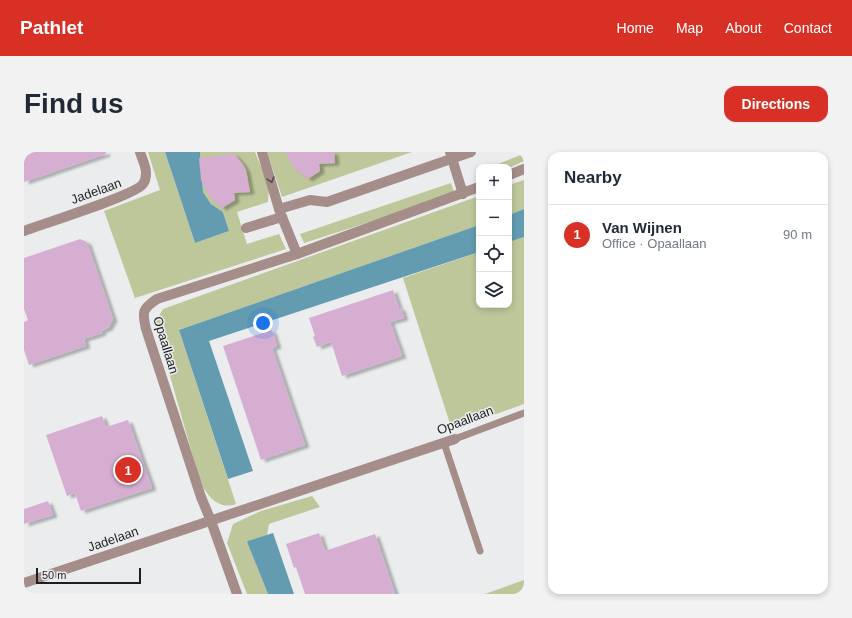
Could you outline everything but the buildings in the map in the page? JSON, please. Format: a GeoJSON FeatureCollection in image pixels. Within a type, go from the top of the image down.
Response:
{"type":"FeatureCollection","features":[{"type":"Feature","properties":{"kind":"street","name":"Jadelaan"},"geometry":{"type":"LineString","coordinates":[[24,231],[98,205],[141,187],[146,176],[146,169],[140,152]]}},
{"type":"Feature","properties":{"kind":"street"},"geometry":{"type":"LineString","coordinates":[[262,152],[281,213],[297,254]]}},
{"type":"Feature","properties":{"kind":"street"},"geometry":{"type":"LineString","coordinates":[[246,228],[310,200],[327,202],[451,155],[470,152]]}},
{"type":"Feature","properties":{"kind":"street"},"geometry":{"type":"LineString","coordinates":[[451,155],[463,194]]}},
{"type":"Feature","properties":{"kind":"street"},"geometry":{"type":"LineString","coordinates":[[512,174],[524,169]]}},
{"type":"Feature","properties":{"kind":"street","name":"Opaallaan"},"geometry":{"type":"LineString","coordinates":[[237,594],[201,497],[149,336],[143,314],[147,306],[157,299],[297,254],[476,188]]}},
{"type":"Feature","properties":{"kind":"street","name":"Opaallaan"},"geometry":{"type":"LineString","coordinates":[[211,521],[455,439]]}},
{"type":"Feature","properties":{"kind":"street","name":"Jadelaan"},"geometry":{"type":"LineString","coordinates":[[24,583],[211,521]]}},
{"type":"Feature","properties":{"kind":"lane","name":"Opaallaan"},"geometry":{"type":"LineString","coordinates":[[455,439],[524,413]]}},
{"type":"Feature","properties":{"kind":"lane"},"geometry":{"type":"LineString","coordinates":[[444,443],[480,551]]}},
{"type":"Feature","properties":{"kind":"green space"},"geometry":{"type":"Polygon","coordinates":[[[148,152],[165,152],[195,243],[229,231],[223,212],[211,204],[203,192],[200,152],[255,152],[269,186],[268,202],[237,212],[247,244],[279,234],[286,249],[135,298],[104,211],[160,190],[148,152]]]}},
{"type":"Feature","properties":{"kind":"green space"},"geometry":{"type":"Polygon","coordinates":[[[267,152],[412,152],[282,197],[267,152]]]}},
{"type":"Feature","properties":{"kind":"green space"},"geometry":{"type":"Polygon","coordinates":[[[524,152],[524,161],[512,167],[512,164],[498,164],[523,154],[524,152]]]}},
{"type":"Feature","properties":{"kind":"green space"},"geometry":{"type":"Polygon","coordinates":[[[524,180],[524,209],[512,214],[512,200],[512,184],[524,180]]]}},
{"type":"Feature","properties":{"kind":"green space"},"geometry":{"type":"Polygon","coordinates":[[[451,183],[454,192],[410,209],[304,243],[300,234],[451,183]]]}},
{"type":"Feature","properties":{"kind":"green space"},"geometry":{"type":"Polygon","coordinates":[[[476,197],[476,226],[179,330],[236,504],[229,506],[218,503],[208,495],[199,478],[155,323],[163,309],[476,197]]]}},
{"type":"Feature","properties":{"kind":"green space"},"geometry":{"type":"Polygon","coordinates":[[[524,237],[524,404],[452,430],[403,278],[476,253],[476,308],[512,308],[512,241],[524,237]]]}},
{"type":"Feature","properties":{"kind":"green space"},"geometry":{"type":"Polygon","coordinates":[[[312,496],[320,507],[269,524],[267,535],[247,542],[268,594],[247,594],[227,543],[233,524],[261,511],[312,496]]]}},
{"type":"Feature","properties":{"kind":"green space"},"geometry":{"type":"Polygon","coordinates":[[[524,580],[524,594],[485,594],[524,580]]]}},
{"type":"Feature","properties":{"kind":"water"},"geometry":{"type":"Polygon","coordinates":[[[165,152],[200,152],[203,192],[211,204],[223,212],[229,231],[195,243],[165,152]]]}},
{"type":"Feature","properties":{"kind":"water"},"geometry":{"type":"Polygon","coordinates":[[[524,209],[524,237],[512,241],[512,236],[512,214],[524,209]]]}},
{"type":"Feature","properties":{"kind":"water"},"geometry":{"type":"Polygon","coordinates":[[[476,226],[476,253],[209,341],[253,471],[228,479],[179,330],[476,226]]]}},
{"type":"Feature","properties":{"kind":"water"},"geometry":{"type":"Polygon","coordinates":[[[273,533],[294,594],[268,594],[247,542],[273,533]]]}},
{"type":"Feature","properties":{"kind":"place","name":"Van Wijnen"},"geometry":{"type":"Point","coordinates":[128,470]}}]}
